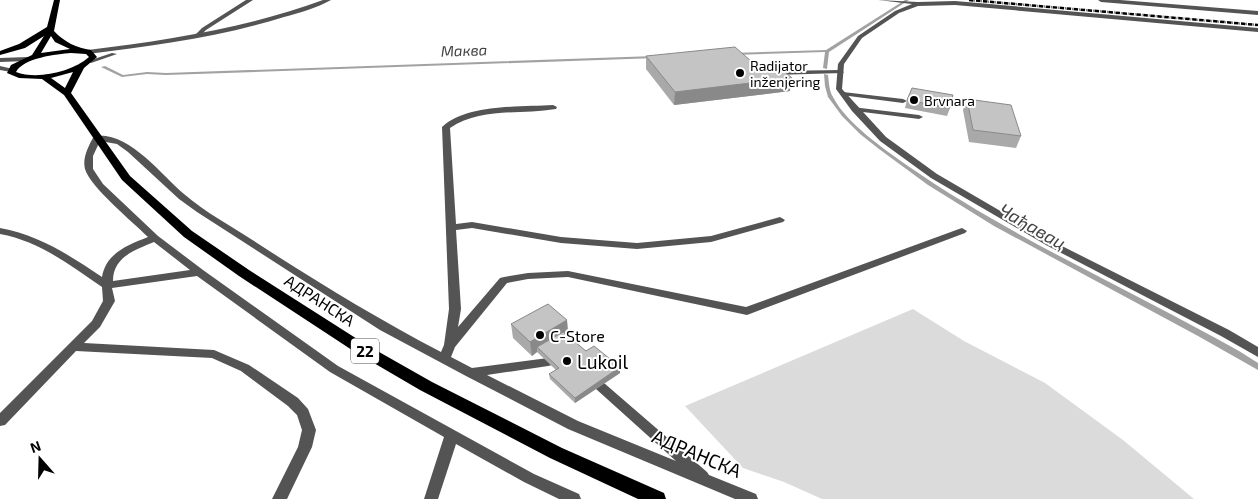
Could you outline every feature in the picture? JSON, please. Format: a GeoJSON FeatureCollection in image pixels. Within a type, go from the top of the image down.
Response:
{"type":"FeatureCollection","features":[{"type":"Feature","properties":{"kind":"main road"},"geometry":{"type":"LineString","coordinates":[[36,57],[51,29],[57,0]]}},
{"type":"Feature","properties":{"kind":"main road"},"geometry":{"type":"LineString","coordinates":[[0,53],[22,46],[51,29]]}},
{"type":"Feature","properties":{"kind":"main road"},"geometry":{"type":"LineString","coordinates":[[51,29],[58,40],[86,55]]}},
{"type":"Feature","properties":{"kind":"main road"},"geometry":{"type":"LineString","coordinates":[[80,67],[43,76],[15,75],[11,70],[36,57],[60,52],[86,55]]}},
{"type":"Feature","properties":{"kind":"main road"},"geometry":{"type":"LineString","coordinates":[[67,93],[86,55]]}},
{"type":"Feature","properties":{"kind":"main road","name":"АДРАНСКА"},"geometry":{"type":"LineString","coordinates":[[43,76],[67,93],[126,178],[188,234],[331,330],[418,381],[556,453],[657,499]]}},
{"type":"Feature","properties":{"kind":"street"},"geometry":{"type":"LineString","coordinates":[[200,34],[204,29],[250,0]]}},
{"type":"Feature","properties":{"kind":"street"},"geometry":{"type":"LineString","coordinates":[[86,55],[272,20],[328,0]]}},
{"type":"Feature","properties":{"kind":"street"},"geometry":{"type":"LineString","coordinates":[[882,0],[914,3],[955,3],[1258,30]]}},
{"type":"Feature","properties":{"kind":"street"},"geometry":{"type":"LineString","coordinates":[[1101,0],[1258,13]]}},
{"type":"Feature","properties":{"kind":"street"},"geometry":{"type":"LineString","coordinates":[[1116,1],[1258,7]]}},
{"type":"Feature","properties":{"kind":"street"},"geometry":{"type":"LineString","coordinates":[[914,3],[860,37],[841,64],[839,89],[883,139],[934,176],[1049,242],[1226,333],[1258,353]]}},
{"type":"Feature","properties":{"kind":"street"},"geometry":{"type":"LineString","coordinates":[[0,60],[28,60]]}},
{"type":"Feature","properties":{"kind":"street"},"geometry":{"type":"LineString","coordinates":[[0,68],[11,70]]}},
{"type":"Feature","properties":{"kind":"street"},"geometry":{"type":"LineString","coordinates":[[764,73],[841,72]]}},
{"type":"Feature","properties":{"kind":"street"},"geometry":{"type":"LineString","coordinates":[[843,94],[903,101]]}},
{"type":"Feature","properties":{"kind":"street"},"geometry":{"type":"LineString","coordinates":[[444,360],[450,345],[454,308],[446,127],[454,120],[471,114],[553,107]]}},
{"type":"Feature","properties":{"kind":"street"},"geometry":{"type":"LineString","coordinates":[[855,109],[919,118]]}},
{"type":"Feature","properties":{"kind":"street"},"geometry":{"type":"LineString","coordinates":[[97,138],[89,156],[89,169],[100,186],[155,238],[199,272],[334,369],[529,478],[574,499]]}},
{"type":"Feature","properties":{"kind":"street","name":"АДРАНСКА"},"geometry":{"type":"LineString","coordinates":[[97,138],[119,142],[131,150],[182,197],[270,256],[384,327],[444,360],[573,425],[751,499]]}},
{"type":"Feature","properties":{"kind":"street"},"geometry":{"type":"LineString","coordinates":[[451,228],[472,224],[561,240],[637,246],[711,239],[780,220]]}},
{"type":"Feature","properties":{"kind":"street"},"geometry":{"type":"LineString","coordinates":[[0,231],[13,232],[42,242],[106,285],[199,272]]}},
{"type":"Feature","properties":{"kind":"street"},"geometry":{"type":"LineString","coordinates":[[450,345],[504,280],[528,276],[568,274],[747,311],[962,231]]}},
{"type":"Feature","properties":{"kind":"street"},"geometry":{"type":"LineString","coordinates":[[0,421],[96,324],[109,300],[106,285],[110,265],[119,255],[155,238]]}},
{"type":"Feature","properties":{"kind":"street"},"geometry":{"type":"LineString","coordinates":[[74,347],[214,354],[245,368],[293,402],[304,413],[309,430],[305,447],[279,499]]}},
{"type":"Feature","properties":{"kind":"street"},"geometry":{"type":"LineString","coordinates":[[470,373],[548,362]]}},
{"type":"Feature","properties":{"kind":"street"},"geometry":{"type":"LineString","coordinates":[[600,386],[708,482]]}},
{"type":"Feature","properties":{"kind":"street"},"geometry":{"type":"LineString","coordinates":[[431,499],[452,435]]}},
{"type":"Feature","properties":{"kind":"shaded area"},"geometry":{"type":"Polygon","coordinates":[[[913,309],[964,341],[1045,383],[1123,440],[1194,499],[822,499],[784,482],[743,468],[685,406],[913,309]]]}},
{"type":"Feature","properties":{"kind":"building"},"geometry":{"type":"Polygon","coordinates":[[[735,47],[760,69],[779,67],[792,78],[675,92],[646,56],[735,47]]]}},
{"type":"Feature","properties":{"kind":"building"},"geometry":{"type":"Polygon","coordinates":[[[912,88],[953,95],[950,108],[907,100],[912,88]]]}},
{"type":"Feature","properties":{"kind":"building"},"geometry":{"type":"Polygon","coordinates":[[[967,99],[1011,105],[1021,136],[973,130],[967,99]]]}},
{"type":"Feature","properties":{"kind":"building"},"geometry":{"type":"Polygon","coordinates":[[[548,304],[567,320],[530,342],[511,324],[548,304]]]}},
{"type":"Feature","properties":{"kind":"building"},"geometry":{"type":"Polygon","coordinates":[[[563,332],[586,351],[594,346],[620,367],[575,398],[549,374],[559,368],[537,347],[563,332]]]}},
{"type":"Feature","properties":{"kind":"waterway"},"geometry":{"type":"LineString","coordinates":[[827,51],[907,0]]}},
{"type":"Feature","properties":{"kind":"waterway","name":"Маква"},"geometry":{"type":"LineString","coordinates":[[733,54],[827,51]]}},
{"type":"Feature","properties":{"kind":"waterway","name":"Чађавац"},"geometry":{"type":"LineString","coordinates":[[825,68],[827,51]]}},
{"type":"Feature","properties":{"kind":"waterway","name":"Маква"},"geometry":{"type":"LineString","coordinates":[[103,67],[122,76],[147,73],[166,74],[655,57]]}},
{"type":"Feature","properties":{"kind":"waterway","name":"Чађавац"},"geometry":{"type":"LineString","coordinates":[[826,75],[830,97],[844,115],[881,148],[931,184],[996,224],[1213,340],[1258,367]]}},
{"type":"Feature","properties":{"kind":"railway"},"geometry":{"type":"LineString","coordinates":[[969,0],[1258,25]]}},
{"type":"Feature","properties":{"kind":"place","name":"Radijator inženjering"},"geometry":{"type":"Point","coordinates":[740,73]}},
{"type":"Feature","properties":{"kind":"place","name":"Brvnara"},"geometry":{"type":"Point","coordinates":[914,100]}},
{"type":"Feature","properties":{"kind":"place","name":"C-Store"},"geometry":{"type":"Point","coordinates":[540,335]}},
{"type":"Feature","properties":{"kind":"place","name":"Lukoil"},"geometry":{"type":"Point","coordinates":[567,361]}}]}
